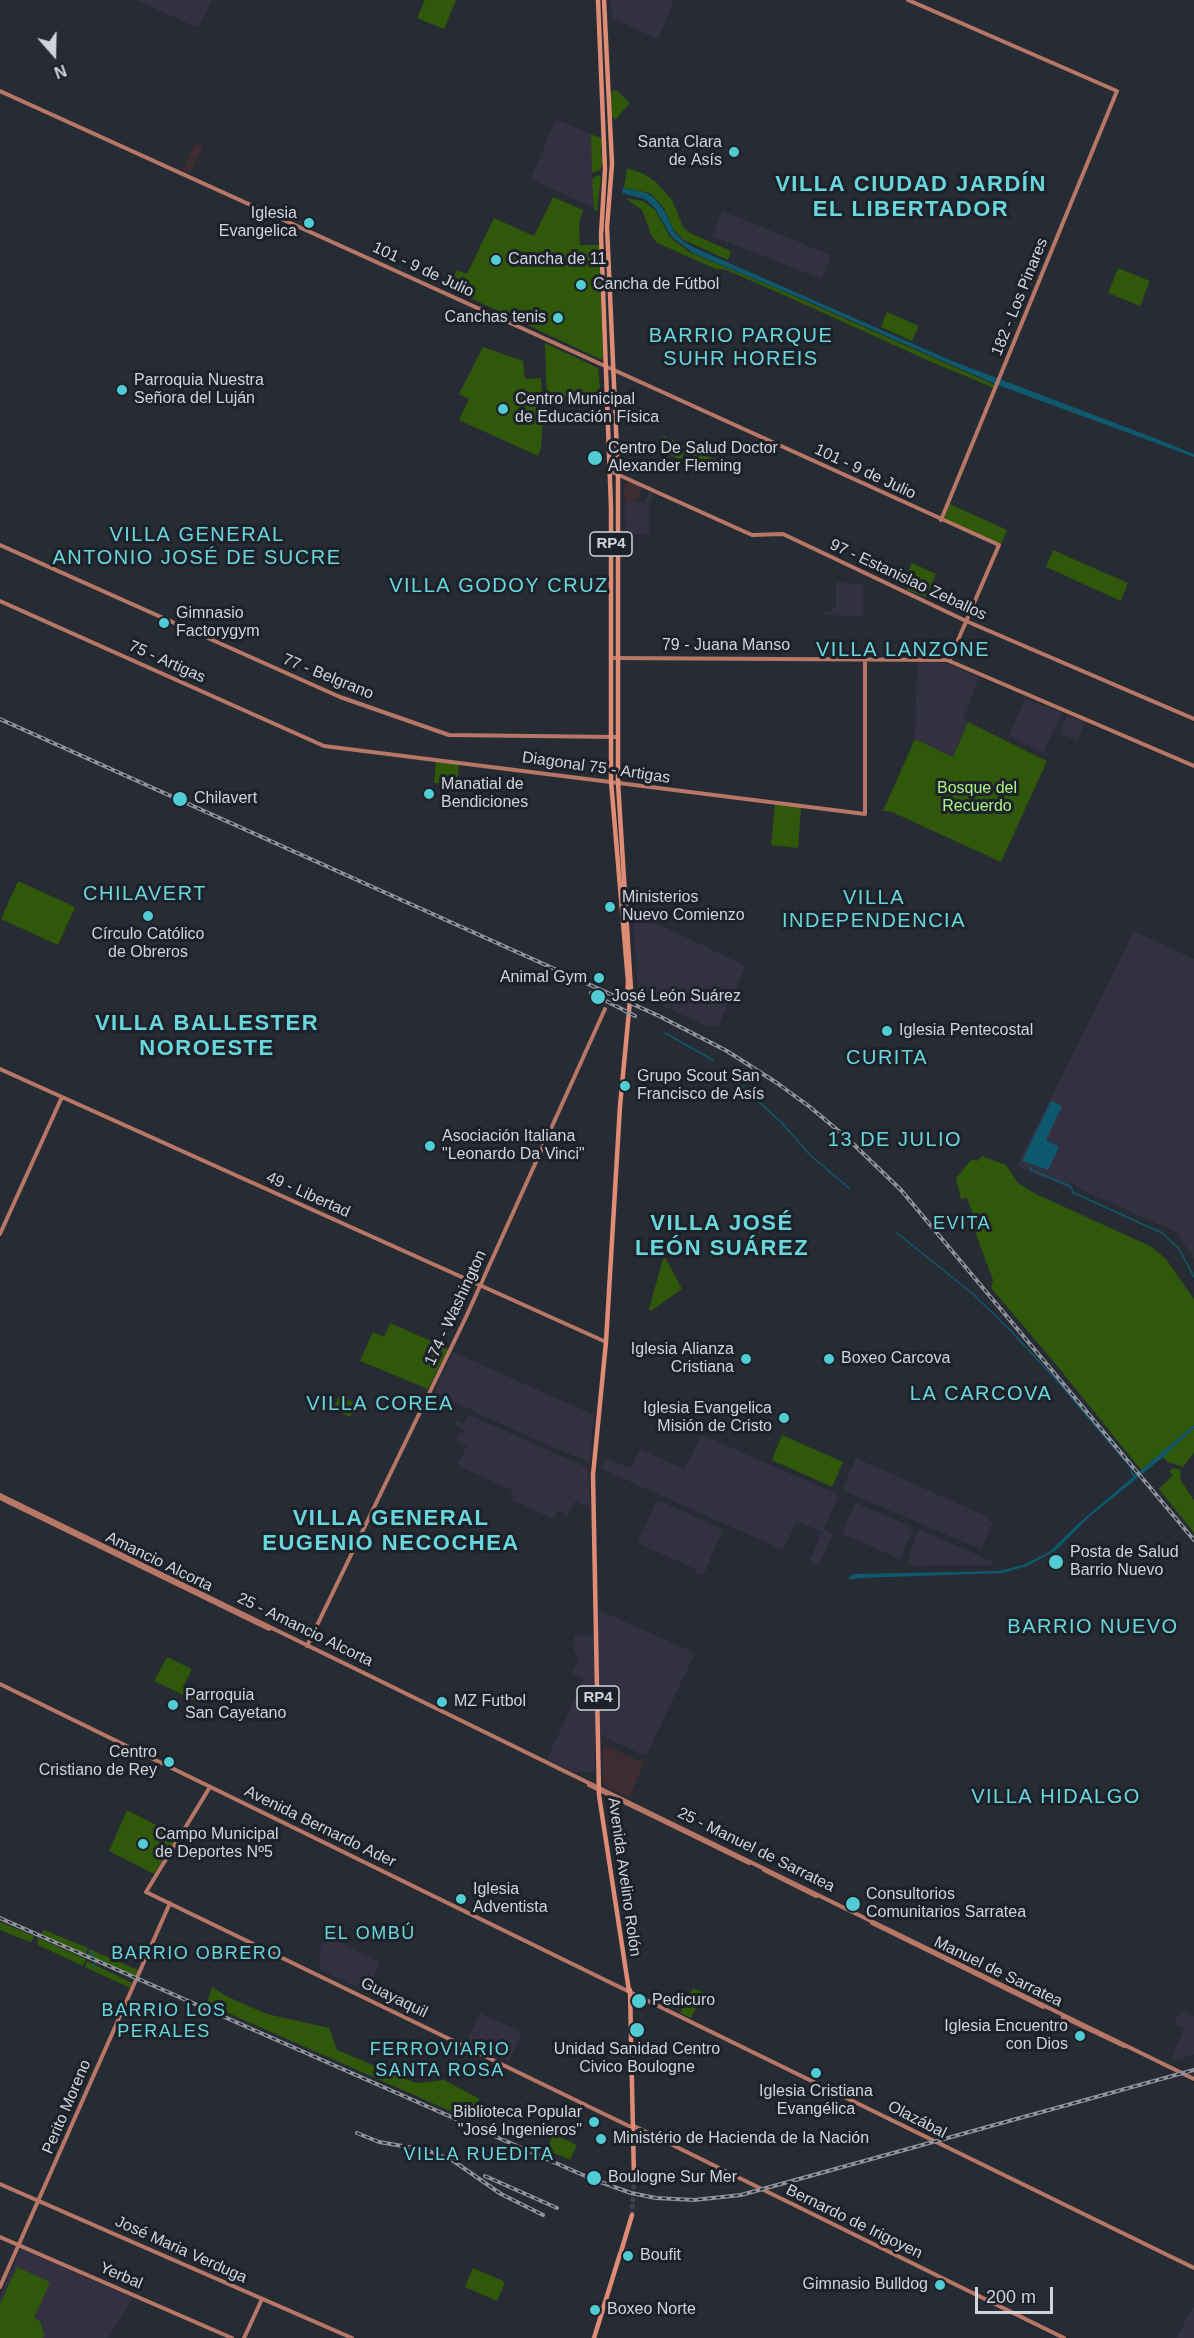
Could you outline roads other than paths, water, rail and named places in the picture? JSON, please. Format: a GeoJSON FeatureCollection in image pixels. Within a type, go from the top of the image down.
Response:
{"type":"FeatureCollection","features":[{"type":"Feature","properties":{"kind":"main road","name":"RP4"},"geometry":{"type":"LineString","coordinates":[[598,0],[605,169],[601,226],[614,658],[614,737],[611,781],[624,907]]}},
{"type":"Feature","properties":{"kind":"main road","name":"RP4"},"geometry":{"type":"LineString","coordinates":[[604,0],[612,164],[607,224],[618,475],[614,658]]}},
{"type":"Feature","properties":{"kind":"main road","name":"RP4"},"geometry":{"type":"LineString","coordinates":[[600,1789],[593,1471],[606,1342],[628,989],[614,737]]}},
{"type":"Feature","properties":{"kind":"main road"},"geometry":{"type":"LineString","coordinates":[[622,861],[624,847]]}},
{"type":"Feature","properties":{"kind":"main road","name":"Avenida Avelino Rolón"},"geometry":{"type":"LineString","coordinates":[[600,1789],[629,1991],[634,2179]]}},
{"type":"Feature","properties":{"kind":"main road"},"geometry":{"type":"LineString","coordinates":[[594,2338],[632,2215]]}},
{"type":"Feature","properties":{"kind":"street","name":"182 - Los Pinares"},"geometry":{"type":"LineString","coordinates":[[908,0],[1117,91],[941,520]]}},
{"type":"Feature","properties":{"kind":"street","name":"101 - 9 de Julio"},"geometry":{"type":"LineString","coordinates":[[0,91],[999,545],[966,621]]}},
{"type":"Feature","properties":{"kind":"street","name":"97 - Estanislao Zeballos"},"geometry":{"type":"LineString","coordinates":[[610,471],[752,535],[783,534],[966,621],[1194,718]]}},
{"type":"Feature","properties":{"kind":"street","name":"77 - Belgrano"},"geometry":{"type":"LineString","coordinates":[[0,545],[340,697],[452,736],[614,737]]}},
{"type":"Feature","properties":{"kind":"street","name":"75 - Artigas"},"geometry":{"type":"LineString","coordinates":[[0,601],[324,746]]}},
{"type":"Feature","properties":{"kind":"street"},"geometry":{"type":"LineString","coordinates":[[966,621],[950,661],[1194,766]]}},
{"type":"Feature","properties":{"kind":"street","name":"79 - Juana Manso"},"geometry":{"type":"LineString","coordinates":[[614,658],[950,661]]}},
{"type":"Feature","properties":{"kind":"street","name":"Diagonal 75 - Artigas"},"geometry":{"type":"LineString","coordinates":[[324,746],[865,814],[865,659]]}},
{"type":"Feature","properties":{"kind":"street","name":"174 - Washington"},"geometry":{"type":"LineString","coordinates":[[307,1646],[480,1286],[605,1009]]}},
{"type":"Feature","properties":{"kind":"street","name":"49 - Libertad"},"geometry":{"type":"LineString","coordinates":[[0,1069],[606,1342]]}},
{"type":"Feature","properties":{"kind":"street"},"geometry":{"type":"LineString","coordinates":[[0,1234],[62,1097]]}},
{"type":"Feature","properties":{"kind":"street","name":"25 - Amancio Alcorta"},"geometry":{"type":"LineString","coordinates":[[0,1496],[600,1789]]}},
{"type":"Feature","properties":{"kind":"street","name":"Avenida Bernardo Ader"},"geometry":{"type":"LineString","coordinates":[[0,1684],[629,1991]]}},
{"type":"Feature","properties":{"kind":"street","name":"Guayaquil"},"geometry":{"type":"LineString","coordinates":[[210,1787],[146,1892],[633,2127]]}},
{"type":"Feature","properties":{"kind":"street","name":"25 - Manuel de Sarratea"},"geometry":{"type":"LineString","coordinates":[[600,1789],[1194,2080]]}},
{"type":"Feature","properties":{"kind":"street","name":"Perito Moreno"},"geometry":{"type":"LineString","coordinates":[[0,2287],[170,1903]]}},
{"type":"Feature","properties":{"kind":"street","name":"Olazábal"},"geometry":{"type":"LineString","coordinates":[[629,1991],[1194,2268]]}},
{"type":"Feature","properties":{"kind":"street","name":"Bernardo de Irigoyen"},"geometry":{"type":"LineString","coordinates":[[633,2127],[1064,2338]]}},
{"type":"Feature","properties":{"kind":"street","name":"José Maria Verduga"},"geometry":{"type":"LineString","coordinates":[[0,2184],[352,2338]]}},
{"type":"Feature","properties":{"kind":"street","name":"Yerbal"},"geometry":{"type":"LineString","coordinates":[[0,2237],[232,2338]]}},
{"type":"Feature","properties":{"kind":"street"},"geometry":{"type":"LineString","coordinates":[[244,2338],[262,2299]]}},
{"type":"Feature","properties":{"kind":"water"},"geometry":{"type":"Polygon","coordinates":[[[623,188],[647,193],[654,198],[665,212],[674,232],[684,242],[695,248],[952,361],[1157,439],[1194,454],[1194,457],[995,384],[693,253],[671,236],[655,208],[645,199],[622,193],[623,188]]]}},
{"type":"Feature","properties":{"kind":"water"},"geometry":{"type":"Polygon","coordinates":[[[1051,1101],[1062,1106],[1046,1140],[1059,1147],[1048,1170],[1022,1161],[1051,1101]]]}},
{"type":"Feature","properties":{"kind":"water"},"geometry":{"type":"Polygon","coordinates":[[[1194,1425],[1194,1428],[1163,1457],[1088,1518],[1055,1551],[1027,1566],[1003,1573],[848,1580],[851,1575],[856,1574],[999,1571],[1023,1565],[1049,1552],[1079,1523],[1194,1425]]]}},
{"type":"Feature","properties":{"kind":"waterway"},"geometry":{"type":"LineString","coordinates":[[665,1033],[713,1060]]}},
{"type":"Feature","properties":{"kind":"waterway"},"geometry":{"type":"LineString","coordinates":[[734,1079],[782,1123],[810,1155],[849,1188]]}},
{"type":"Feature","properties":{"kind":"waterway"},"geometry":{"type":"LineString","coordinates":[[1031,1167],[1031,1170],[1070,1186],[1073,1191]]}},
{"type":"Feature","properties":{"kind":"waterway"},"geometry":{"type":"LineString","coordinates":[[1072,1192],[1162,1233],[1179,1249],[1194,1277]]}},
{"type":"Feature","properties":{"kind":"waterway"},"geometry":{"type":"LineString","coordinates":[[897,1233],[973,1294],[1010,1330],[1060,1384],[1131,1468],[1132,1474],[1136,1476]]}},
{"type":"Feature","properties":{"kind":"waterway"},"geometry":{"type":"LineString","coordinates":[[90,1952],[96,1960],[93,1967]]}},
{"type":"Feature","properties":{"kind":"tunnel"},"geometry":{"type":"LineString","coordinates":[[632,2215],[634,2179]]}},
{"type":"Feature","properties":{"kind":"railway"},"geometry":{"type":"LineString","coordinates":[[0,719],[659,1016],[727,1051],[777,1083],[847,1138],[901,1190],[1194,1540]]}},
{"type":"Feature","properties":{"kind":"railway"},"geometry":{"type":"LineString","coordinates":[[591,993],[635,1016]]}},
{"type":"Feature","properties":{"kind":"railway"},"geometry":{"type":"LineString","coordinates":[[0,1918],[592,2179],[631,2193],[656,2198],[694,2200],[741,2195],[1194,2070]]}},
{"type":"Feature","properties":{"kind":"railway"},"geometry":{"type":"LineString","coordinates":[[357,2133],[379,2142],[426,2150],[452,2160],[501,2194],[543,2215]]}},
{"type":"Feature","properties":{"kind":"railway"},"geometry":{"type":"LineString","coordinates":[[485,2176],[557,2208]]}},
{"type":"Feature","properties":{"kind":"place","name":"Santa Clara de Asís"},"geometry":{"type":"Point","coordinates":[734,152]}},
{"type":"Feature","properties":{"kind":"place","name":"Iglesia Evangelica"},"geometry":{"type":"Point","coordinates":[309,223]}},
{"type":"Feature","properties":{"kind":"place","name":"Cancha de 11"},"geometry":{"type":"Point","coordinates":[496,260]}},
{"type":"Feature","properties":{"kind":"place","name":"Cancha de Fútbol"},"geometry":{"type":"Point","coordinates":[581,285]}},
{"type":"Feature","properties":{"kind":"place","name":"Canchas tenis"},"geometry":{"type":"Point","coordinates":[558,318]}},
{"type":"Feature","properties":{"kind":"place","name":"Parroquia Nuestra Señora del Luján"},"geometry":{"type":"Point","coordinates":[122,390]}},
{"type":"Feature","properties":{"kind":"place","name":"Centro Municipal de Educación Física"},"geometry":{"type":"Point","coordinates":[503,409]}},
{"type":"Feature","properties":{"kind":"place","name":"Centro De Salud Doctor Alexander Fleming"},"geometry":{"type":"Point","coordinates":[595,458]}},
{"type":"Feature","properties":{"kind":"place","name":"Gimnasio Factorygym"},"geometry":{"type":"Point","coordinates":[164,623]}},
{"type":"Feature","properties":{"kind":"place","name":"Manatial de Bendiciones"},"geometry":{"type":"Point","coordinates":[429,794]}},
{"type":"Feature","properties":{"kind":"place","name":"Chilavert"},"geometry":{"type":"Point","coordinates":[180,799]}},
{"type":"Feature","properties":{"kind":"place","name":"Ministerios Nuevo Comienzo"},"geometry":{"type":"Point","coordinates":[610,907]}},
{"type":"Feature","properties":{"kind":"place","name":"Círculo Católico de Obreros"},"geometry":{"type":"Point","coordinates":[148,916]}},
{"type":"Feature","properties":{"kind":"place","name":"Animal Gym"},"geometry":{"type":"Point","coordinates":[599,978]}},
{"type":"Feature","properties":{"kind":"place","name":"José León Suárez"},"geometry":{"type":"Point","coordinates":[598,997]}},
{"type":"Feature","properties":{"kind":"place","name":"Iglesia Pentecostal"},"geometry":{"type":"Point","coordinates":[887,1031]}},
{"type":"Feature","properties":{"kind":"place","name":"Grupo Scout San Francisco de Asís"},"geometry":{"type":"Point","coordinates":[625,1086]}},
{"type":"Feature","properties":{"kind":"place","name":"Asociación Italiana \"Leonardo Da Vinci\""},"geometry":{"type":"Point","coordinates":[430,1146]}},
{"type":"Feature","properties":{"kind":"place","name":"Iglesia Alianza Cristiana"},"geometry":{"type":"Point","coordinates":[746,1359]}},
{"type":"Feature","properties":{"kind":"place","name":"Boxeo Carcova"},"geometry":{"type":"Point","coordinates":[829,1359]}},
{"type":"Feature","properties":{"kind":"place","name":"Iglesia Evangelica Misión de Cristo"},"geometry":{"type":"Point","coordinates":[784,1418]}},
{"type":"Feature","properties":{"kind":"place","name":"Posta de Salud Barrio Nuevo"},"geometry":{"type":"Point","coordinates":[1056,1562]}},
{"type":"Feature","properties":{"kind":"place","name":"MZ Futbol"},"geometry":{"type":"Point","coordinates":[442,1702]}},
{"type":"Feature","properties":{"kind":"place","name":"Parroquia San Cayetano"},"geometry":{"type":"Point","coordinates":[173,1705]}},
{"type":"Feature","properties":{"kind":"place","name":"Centro Cristiano de Rey"},"geometry":{"type":"Point","coordinates":[169,1762]}},
{"type":"Feature","properties":{"kind":"place","name":"Campo Municipal de Deportes Nº5"},"geometry":{"type":"Point","coordinates":[143,1844]}},
{"type":"Feature","properties":{"kind":"place","name":"Iglesia Adventista"},"geometry":{"type":"Point","coordinates":[461,1899]}},
{"type":"Feature","properties":{"kind":"place","name":"Consultorios Comunitarios Sarratea"},"geometry":{"type":"Point","coordinates":[853,1904]}},
{"type":"Feature","properties":{"kind":"place","name":"Pedicuro"},"geometry":{"type":"Point","coordinates":[639,2001]}},
{"type":"Feature","properties":{"kind":"place","name":"Unidad Sanidad Centro Civico Boulogne"},"geometry":{"type":"Point","coordinates":[637,2030]}},
{"type":"Feature","properties":{"kind":"place","name":"Iglesia Encuentro con Dios"},"geometry":{"type":"Point","coordinates":[1080,2036]}},
{"type":"Feature","properties":{"kind":"place","name":"Iglesia Cristiana Evangélica"},"geometry":{"type":"Point","coordinates":[816,2073]}},
{"type":"Feature","properties":{"kind":"place","name":"Biblioteca Popular \"José Ingenieros\""},"geometry":{"type":"Point","coordinates":[594,2122]}},
{"type":"Feature","properties":{"kind":"place","name":"Ministério de Hacienda de la Nación"},"geometry":{"type":"Point","coordinates":[601,2139]}},
{"type":"Feature","properties":{"kind":"place","name":"Boulogne Sur Mer"},"geometry":{"type":"Point","coordinates":[594,2178]}},
{"type":"Feature","properties":{"kind":"place","name":"Boufit"},"geometry":{"type":"Point","coordinates":[628,2256]}},
{"type":"Feature","properties":{"kind":"place","name":"Gimnasio Bulldog"},"geometry":{"type":"Point","coordinates":[940,2285]}},
{"type":"Feature","properties":{"kind":"place","name":"Boxeo Norte"},"geometry":{"type":"Point","coordinates":[595,2310]}},
{"type":"Feature","properties":{"kind":"district","name":"VILLA CIUDAD JARDÍN EL LIBERTADOR"},"geometry":{"type":"Point","coordinates":[911,198]}},
{"type":"Feature","properties":{"kind":"district","name":"BARRIO PARQUE SUHR HOREIS"},"geometry":{"type":"Point","coordinates":[741,348]}},
{"type":"Feature","properties":{"kind":"district","name":"VILLA GENERAL ANTONIO JOSÉ DE SUCRE"},"geometry":{"type":"Point","coordinates":[197,546]}},
{"type":"Feature","properties":{"kind":"district","name":"VILLA GODOY CRUZ"},"geometry":{"type":"Point","coordinates":[499,586]}},
{"type":"Feature","properties":{"kind":"district","name":"VILLA LANZONE"},"geometry":{"type":"Point","coordinates":[903,650]}},
{"type":"Feature","properties":{"kind":"district","name":"CHILAVERT"},"geometry":{"type":"Point","coordinates":[145,894]}},
{"type":"Feature","properties":{"kind":"district","name":"VILLA INDEPENDENCIA"},"geometry":{"type":"Point","coordinates":[874,910]}},
{"type":"Feature","properties":{"kind":"district","name":"VILLA BALLESTER NOROESTE"},"geometry":{"type":"Point","coordinates":[207,1036]}},
{"type":"Feature","properties":{"kind":"district","name":"CURITA"},"geometry":{"type":"Point","coordinates":[887,1058]}},
{"type":"Feature","properties":{"kind":"district","name":"13 DE JULIO"},"geometry":{"type":"Point","coordinates":[895,1140]}},
{"type":"Feature","properties":{"kind":"district","name":"EVITA"},"geometry":{"type":"Point","coordinates":[962,1224]}},
{"type":"Feature","properties":{"kind":"district","name":"VILLA JOSÉ LEÓN SUÁREZ"},"geometry":{"type":"Point","coordinates":[722,1236]}},
{"type":"Feature","properties":{"kind":"district","name":"LA CARCOVA"},"geometry":{"type":"Point","coordinates":[981,1394]}},
{"type":"Feature","properties":{"kind":"district","name":"VILLA COREA"},"geometry":{"type":"Point","coordinates":[380,1404]}},
{"type":"Feature","properties":{"kind":"district","name":"VILLA GENERAL EUGENIO NECOCHEA"},"geometry":{"type":"Point","coordinates":[391,1532]}},
{"type":"Feature","properties":{"kind":"district","name":"BARRIO NUEVO"},"geometry":{"type":"Point","coordinates":[1093,1627]}},
{"type":"Feature","properties":{"kind":"district","name":"VILLA HIDALGO"},"geometry":{"type":"Point","coordinates":[1056,1797]}},
{"type":"Feature","properties":{"kind":"district","name":"EL OMBÚ"},"geometry":{"type":"Point","coordinates":[370,1934]}},
{"type":"Feature","properties":{"kind":"district","name":"BARRIO OBRERO"},"geometry":{"type":"Point","coordinates":[197,1954]}},
{"type":"Feature","properties":{"kind":"district","name":"BARRIO LOS PERALES"},"geometry":{"type":"Point","coordinates":[164,2021]}},
{"type":"Feature","properties":{"kind":"district","name":"FERROVIARIO SANTA ROSA"},"geometry":{"type":"Point","coordinates":[440,2060]}},
{"type":"Feature","properties":{"kind":"district","name":"VILLA RUEDITA"},"geometry":{"type":"Point","coordinates":[479,2155]}},
{"type":"Feature","properties":{"kind":"park label","name":"Bosque del Recuerdo"},"geometry":{"type":"Point","coordinates":[977,798]}}]}
